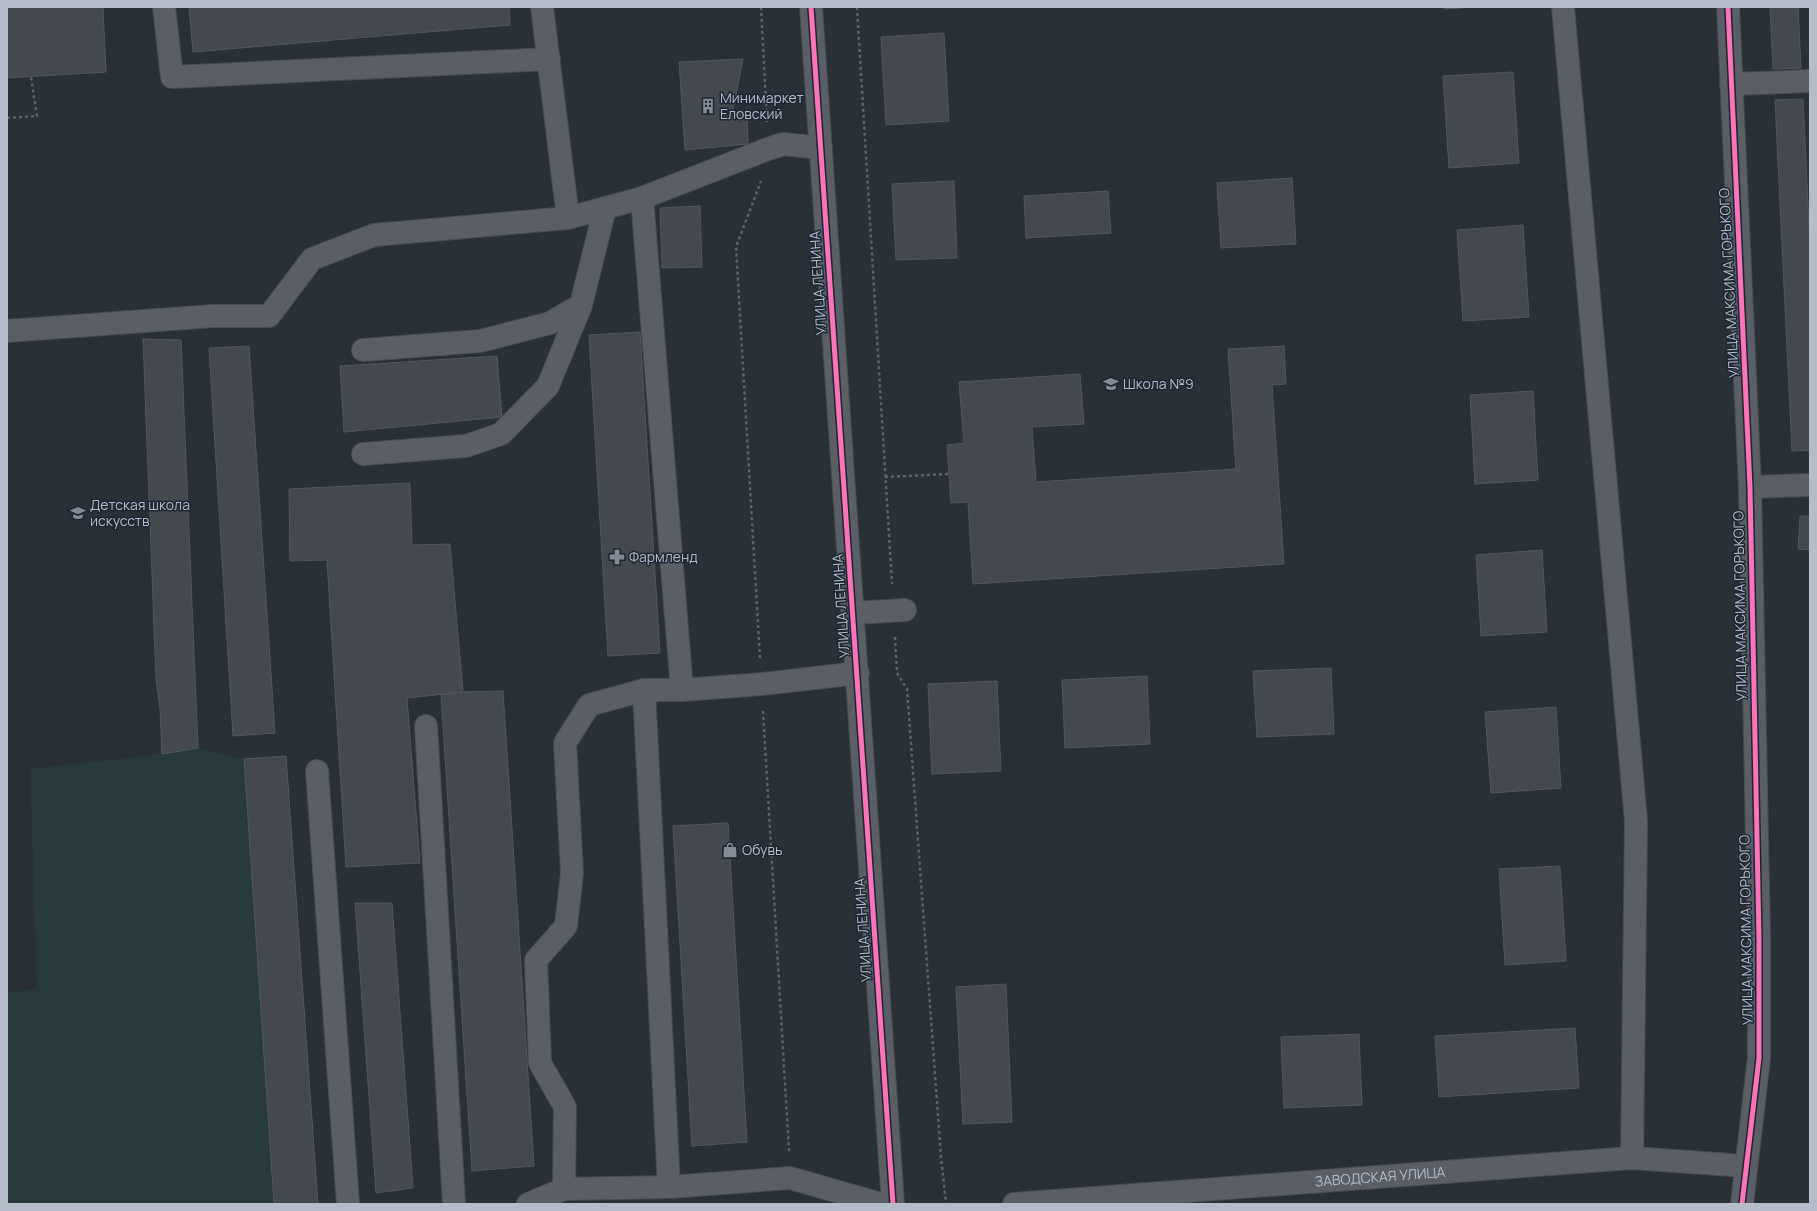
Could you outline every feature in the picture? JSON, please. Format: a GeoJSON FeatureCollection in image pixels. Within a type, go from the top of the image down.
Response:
{"type":"FeatureCollection","features":[{"type":"Feature","properties":{"kind":"street"},"geometry":{"type":"LineString","coordinates":[[164,7],[172,77],[549,59]]}},
{"type":"Feature","properties":{"kind":"street"},"geometry":{"type":"LineString","coordinates":[[542,7],[568,218]]}},
{"type":"Feature","properties":{"kind":"street","name":"УЛИЦА ЛЕНИНА"},"geometry":{"type":"LineString","coordinates":[[811,7],[858,673],[893,1204]]}},
{"type":"Feature","properties":{"kind":"street"},"geometry":{"type":"LineString","coordinates":[[1563,7],[1636,820],[1632,1158]]}},
{"type":"Feature","properties":{"kind":"street","name":"УЛИЦА МАКСИМА ГОРЬКОГО"},"geometry":{"type":"LineString","coordinates":[[1728,7],[1750,487],[1759,931],[1759,1058],[1742,1204]]}},
{"type":"Feature","properties":{"kind":"street"},"geometry":{"type":"LineString","coordinates":[[1731,84],[1810,81]]}},
{"type":"Feature","properties":{"kind":"street"},"geometry":{"type":"LineString","coordinates":[[7,331],[213,316],[269,316],[312,259],[374,235],[568,218],[642,198],[783,144],[821,148]]}},
{"type":"Feature","properties":{"kind":"street"},"geometry":{"type":"LineString","coordinates":[[642,198],[682,690]]}},
{"type":"Feature","properties":{"kind":"street"},"geometry":{"type":"LineString","coordinates":[[363,454],[466,446],[501,434],[548,386],[581,305],[605,208]]}},
{"type":"Feature","properties":{"kind":"street"},"geometry":{"type":"LineString","coordinates":[[363,350],[480,341],[550,322],[581,305]]}},
{"type":"Feature","properties":{"kind":"street"},"geometry":{"type":"LineString","coordinates":[[1750,487],[1810,485]]}},
{"type":"Feature","properties":{"kind":"street"},"geometry":{"type":"LineString","coordinates":[[853,613],[904,610]]}},
{"type":"Feature","properties":{"kind":"street"},"geometry":{"type":"LineString","coordinates":[[564,1189],[565,1107],[540,1063],[536,960],[566,926],[572,873],[565,743],[589,705],[644,690],[682,690],[762,684],[858,673]]}},
{"type":"Feature","properties":{"kind":"street"},"geometry":{"type":"LineString","coordinates":[[644,690],[669,1187]]}},
{"type":"Feature","properties":{"kind":"street"},"geometry":{"type":"LineString","coordinates":[[426,726],[454,1204]]}},
{"type":"Feature","properties":{"kind":"street"},"geometry":{"type":"LineString","coordinates":[[317,771],[348,1204]]}},
{"type":"Feature","properties":{"kind":"street","name":"ЗАВОДСКАЯ УЛИЦА"},"geometry":{"type":"LineString","coordinates":[[1014,1204],[1632,1158],[1746,1166]]}},
{"type":"Feature","properties":{"kind":"street"},"geometry":{"type":"LineString","coordinates":[[528,1204],[564,1189],[669,1187],[790,1178],[881,1204]]}},
{"type":"Feature","properties":{"kind":"path"},"geometry":{"type":"LineString","coordinates":[[7,118],[37,116],[32,76]]}},
{"type":"Feature","properties":{"kind":"path"},"geometry":{"type":"LineString","coordinates":[[736,247],[790,1178]]}},
{"type":"Feature","properties":{"kind":"path"},"geometry":{"type":"LineString","coordinates":[[885,477],[949,474]]}},
{"type":"Feature","properties":{"kind":"green space"},"geometry":{"type":"Polygon","coordinates":[[[198,748],[244,759],[274,1204],[7,1204],[7,993],[37,989],[30,769],[162,754],[198,748]]]}},
{"type":"Feature","properties":{"kind":"building"},"geometry":{"type":"Polygon","coordinates":[[[103,7],[106,72],[7,78],[7,8],[103,7]]]}},
{"type":"Feature","properties":{"kind":"building"},"geometry":{"type":"Polygon","coordinates":[[[189,7],[509,7],[510,25],[193,52],[189,7]]]}},
{"type":"Feature","properties":{"kind":"building"},"geometry":{"type":"Polygon","coordinates":[[[1444,7],[1478,7],[1444,9],[1444,7]]]}},
{"type":"Feature","properties":{"kind":"building"},"geometry":{"type":"Polygon","coordinates":[[[1770,7],[1798,7],[1801,68],[1773,69],[1770,7]]]}},
{"type":"Feature","properties":{"kind":"building"},"geometry":{"type":"Polygon","coordinates":[[[944,33],[949,121],[886,125],[881,37],[944,33]]]}},
{"type":"Feature","properties":{"kind":"building","name":"Минимаркет Еловский"},"geometry":{"type":"Polygon","coordinates":[[[743,59],[732,115],[747,114],[748,144],[685,150],[679,62],[743,59]]]}},
{"type":"Feature","properties":{"kind":"building"},"geometry":{"type":"Polygon","coordinates":[[[1513,72],[1519,163],[1449,168],[1443,76],[1513,72]]]}},
{"type":"Feature","properties":{"kind":"building"},"geometry":{"type":"Polygon","coordinates":[[[1803,99],[1810,247],[1810,450],[1792,451],[1775,100],[1803,99]]]}},
{"type":"Feature","properties":{"kind":"building"},"geometry":{"type":"Polygon","coordinates":[[[1292,178],[1296,244],[1221,248],[1217,183],[1292,178]]]}},
{"type":"Feature","properties":{"kind":"building"},"geometry":{"type":"Polygon","coordinates":[[[954,181],[957,258],[896,260],[892,184],[954,181]]]}},
{"type":"Feature","properties":{"kind":"building"},"geometry":{"type":"Polygon","coordinates":[[[1108,191],[1111,233],[1026,238],[1024,196],[1108,191]]]}},
{"type":"Feature","properties":{"kind":"building"},"geometry":{"type":"Polygon","coordinates":[[[700,206],[702,267],[662,268],[660,208],[700,206]]]}},
{"type":"Feature","properties":{"kind":"building"},"geometry":{"type":"Polygon","coordinates":[[[1523,225],[1529,317],[1463,321],[1457,230],[1523,225]]]}},
{"type":"Feature","properties":{"kind":"building"},"geometry":{"type":"Polygon","coordinates":[[[640,332],[660,653],[608,656],[589,335],[640,332]]]}},
{"type":"Feature","properties":{"kind":"building"},"geometry":{"type":"Polygon","coordinates":[[[143,339],[181,340],[198,748],[162,754],[160,709],[156,679],[143,339]]]}},
{"type":"Feature","properties":{"kind":"building"},"geometry":{"type":"Polygon","coordinates":[[[249,346],[275,733],[233,736],[209,348],[249,346]]]}},
{"type":"Feature","properties":{"kind":"building"},"geometry":{"type":"Polygon","coordinates":[[[1284,346],[1286,384],[1272,385],[1284,564],[973,584],[968,502],[951,503],[947,445],[964,443],[959,382],[1080,374],[1084,424],[1032,427],[1036,482],[1236,469],[1228,349],[1284,346]]]}},
{"type":"Feature","properties":{"kind":"building"},"geometry":{"type":"Polygon","coordinates":[[[497,356],[502,417],[344,432],[340,366],[497,356]]]}},
{"type":"Feature","properties":{"kind":"building"},"geometry":{"type":"Polygon","coordinates":[[[1533,391],[1538,480],[1475,484],[1470,395],[1533,391]]]}},
{"type":"Feature","properties":{"kind":"building"},"geometry":{"type":"Polygon","coordinates":[[[410,483],[412,545],[450,544],[463,692],[407,698],[420,863],[346,867],[327,560],[290,561],[289,489],[410,483]]]}},
{"type":"Feature","properties":{"kind":"building"},"geometry":{"type":"Polygon","coordinates":[[[1800,516],[1810,516],[1810,550],[1798,549],[1800,516]]]}},
{"type":"Feature","properties":{"kind":"building"},"geometry":{"type":"Polygon","coordinates":[[[1542,550],[1547,632],[1481,636],[1476,555],[1542,550]]]}},
{"type":"Feature","properties":{"kind":"building"},"geometry":{"type":"Polygon","coordinates":[[[1331,668],[1334,734],[1257,737],[1253,671],[1331,668]]]}},
{"type":"Feature","properties":{"kind":"building"},"geometry":{"type":"Polygon","coordinates":[[[1147,676],[1150,744],[1065,748],[1062,680],[1147,676]]]}},
{"type":"Feature","properties":{"kind":"building"},"geometry":{"type":"Polygon","coordinates":[[[997,681],[1001,771],[932,774],[928,684],[997,681]]]}},
{"type":"Feature","properties":{"kind":"building"},"geometry":{"type":"Polygon","coordinates":[[[503,691],[534,1166],[472,1171],[441,695],[463,692],[503,691]]]}},
{"type":"Feature","properties":{"kind":"building"},"geometry":{"type":"Polygon","coordinates":[[[1556,707],[1561,788],[1491,793],[1485,712],[1556,707]]]}},
{"type":"Feature","properties":{"kind":"building"},"geometry":{"type":"Polygon","coordinates":[[[286,756],[318,1204],[274,1204],[244,759],[286,756]]]}},
{"type":"Feature","properties":{"kind":"building"},"geometry":{"type":"Polygon","coordinates":[[[728,823],[747,1142],[692,1146],[673,826],[728,823]]]}},
{"type":"Feature","properties":{"kind":"building"},"geometry":{"type":"Polygon","coordinates":[[[1560,866],[1566,961],[1505,965],[1499,869],[1560,866]]]}},
{"type":"Feature","properties":{"kind":"building"},"geometry":{"type":"Polygon","coordinates":[[[355,903],[392,903],[413,1188],[376,1193],[355,903]]]}},
{"type":"Feature","properties":{"kind":"building"},"geometry":{"type":"Polygon","coordinates":[[[1006,984],[1012,1122],[963,1124],[956,987],[1006,984]]]}},
{"type":"Feature","properties":{"kind":"building"},"geometry":{"type":"Polygon","coordinates":[[[1575,1028],[1579,1088],[1439,1097],[1435,1036],[1575,1028]]]}},
{"type":"Feature","properties":{"kind":"building"},"geometry":{"type":"Polygon","coordinates":[[[1359,1034],[1362,1105],[1284,1108],[1281,1037],[1359,1034]]]}},
{"type":"Feature","properties":{"kind":"cycle path"},"geometry":{"type":"LineString","coordinates":[[811,7],[893,1204]]}},
{"type":"Feature","properties":{"kind":"cycle path"},"geometry":{"type":"LineString","coordinates":[[1728,7],[1750,487],[1759,939],[1759,1058],[1742,1204]]}},
{"type":"Feature","properties":{"kind":"place","name":"Минимаркет Еловский"},"geometry":{"type":"Point","coordinates":[708,106]}},
{"type":"Feature","properties":{"kind":"place","name":"Школа №9"},"geometry":{"type":"Point","coordinates":[1111,384]}},
{"type":"Feature","properties":{"kind":"place","name":"Детская школа искусств"},"geometry":{"type":"Point","coordinates":[78,513]}},
{"type":"Feature","properties":{"kind":"place","name":"Фармленд"},"geometry":{"type":"Point","coordinates":[617,557]}},
{"type":"Feature","properties":{"kind":"place","name":"Обувь"},"geometry":{"type":"Point","coordinates":[730,850]}}]}
